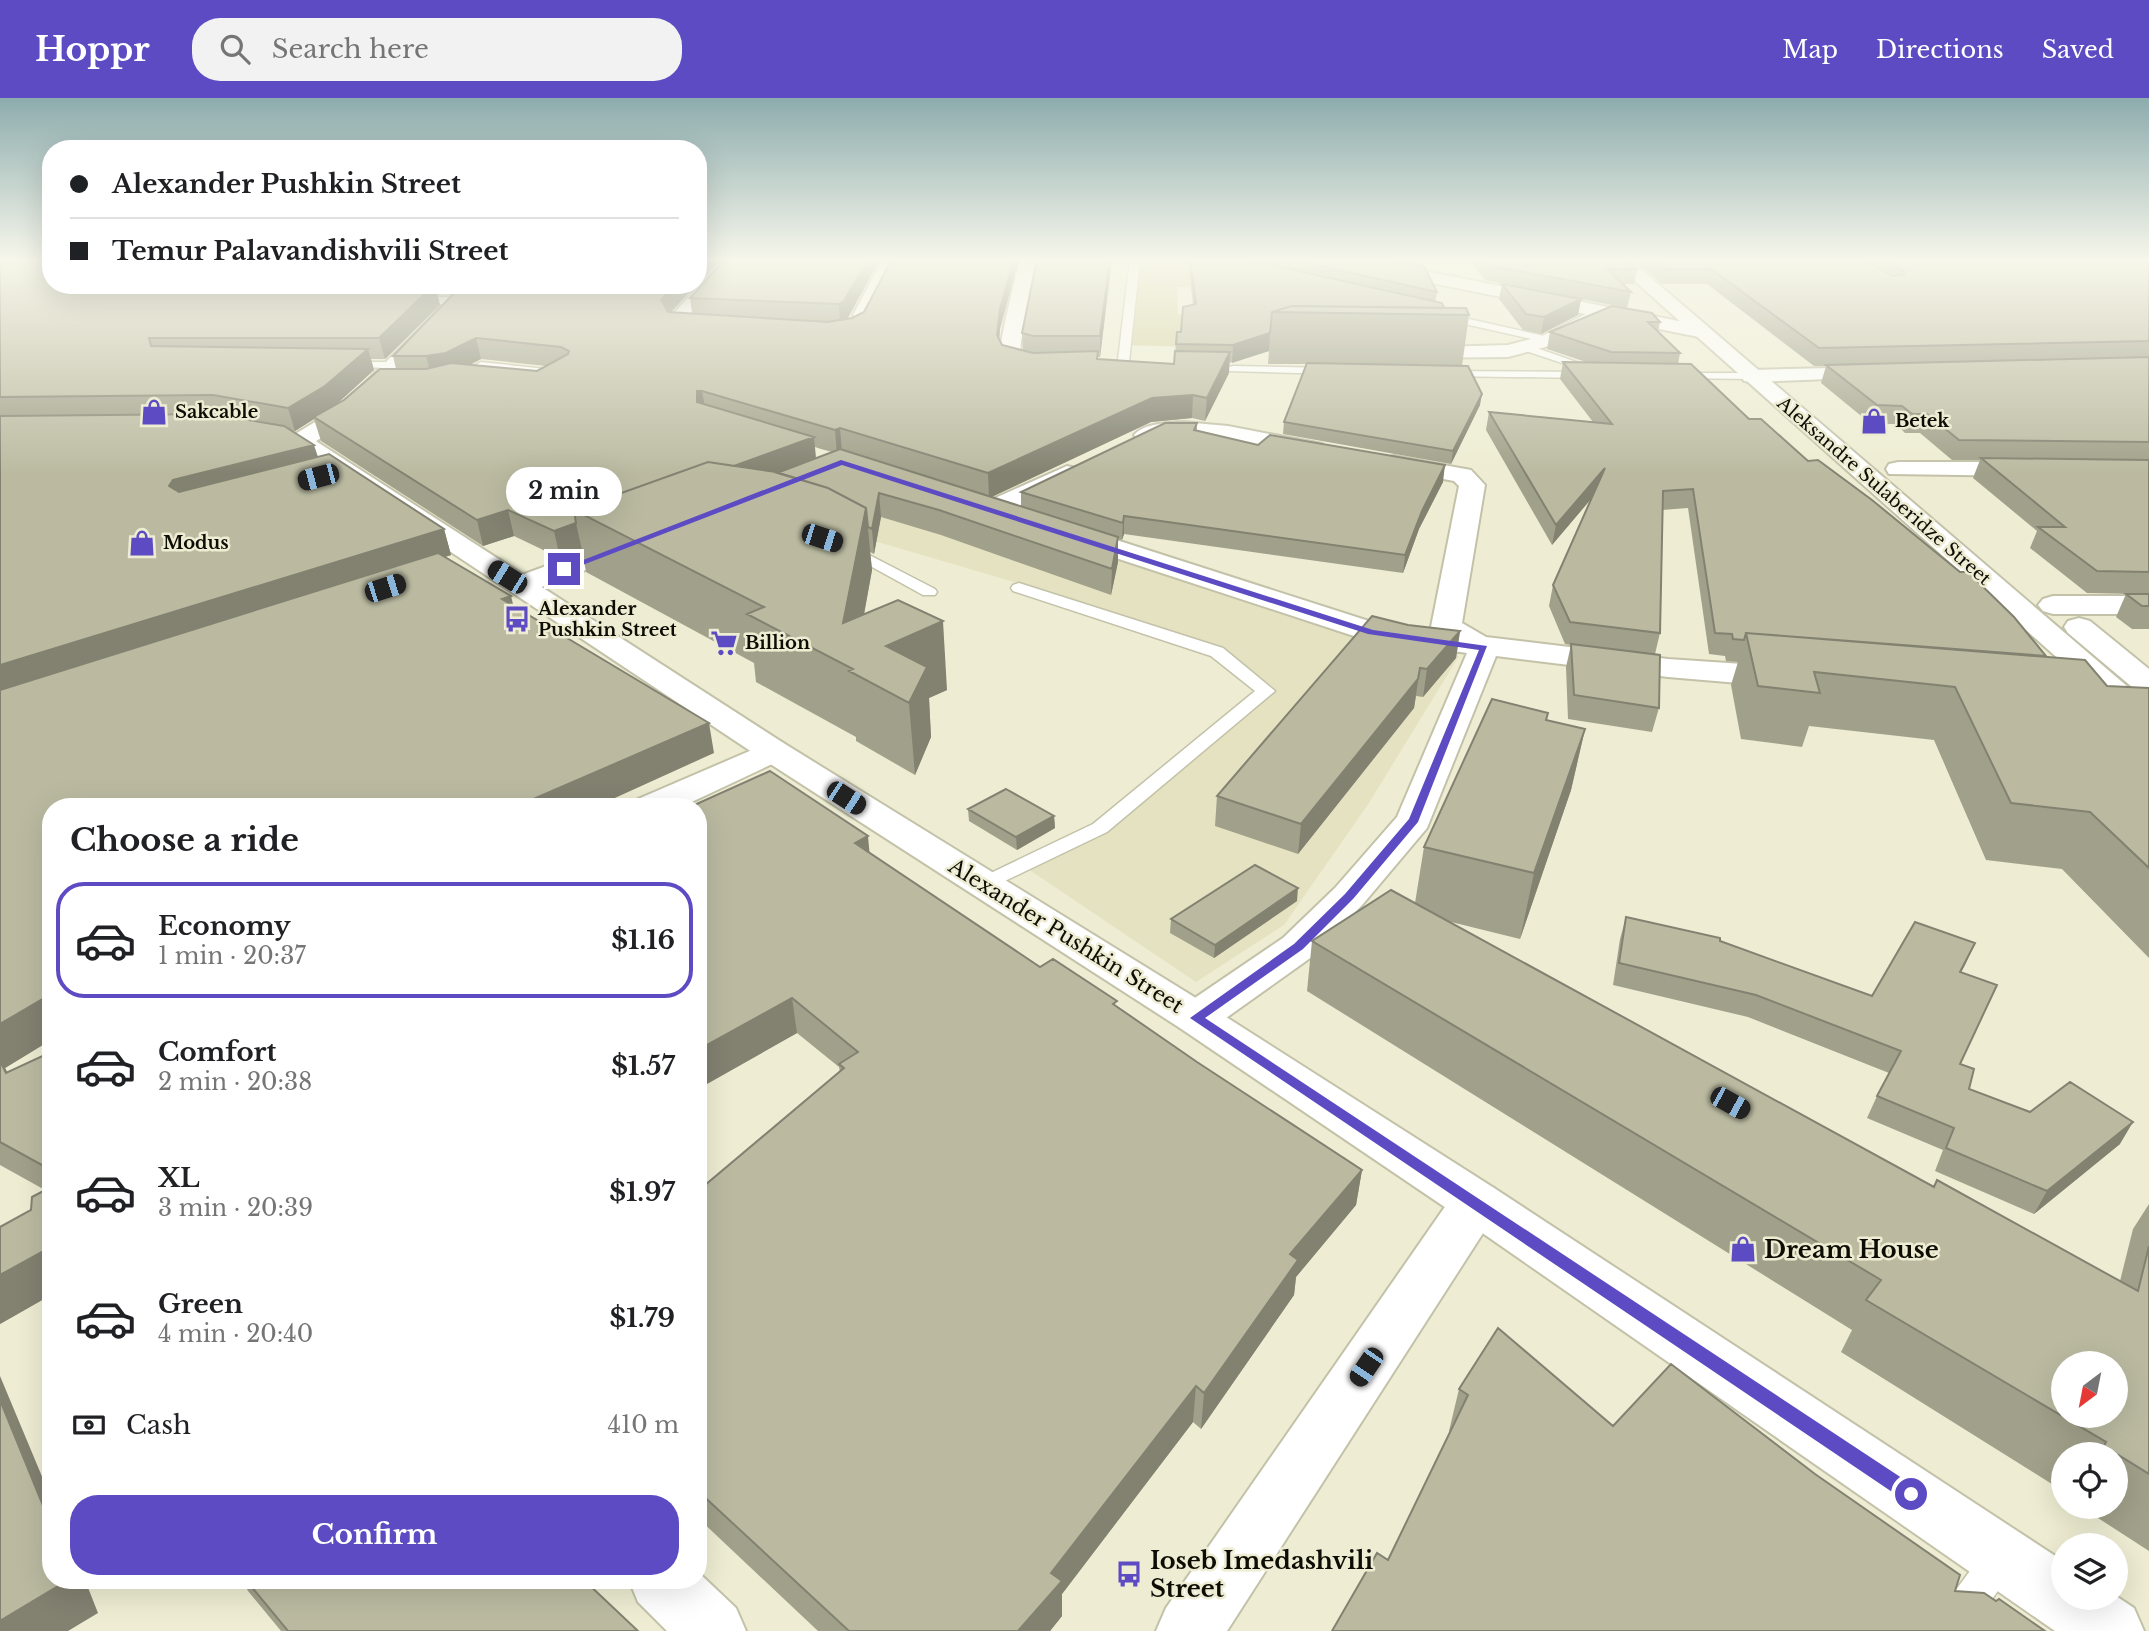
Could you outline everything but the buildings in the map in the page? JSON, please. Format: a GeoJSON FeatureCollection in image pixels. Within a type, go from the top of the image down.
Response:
{"type":"FeatureCollection","features":[{"type":"Feature","properties":{"kind":"street"},"geometry":{"type":"LineString","coordinates":[[300,440],[341,416],[376,385],[397,375],[434,331]]}},
{"type":"Feature","properties":{"kind":"street"},"geometry":{"type":"LineString","coordinates":[[718,331],[736,331]]}},
{"type":"Feature","properties":{"kind":"street"},"geometry":{"type":"LineString","coordinates":[[1013,331],[1010,360],[1034,366],[1115,366]]}},
{"type":"Feature","properties":{"kind":"street"},"geometry":{"type":"LineString","coordinates":[[1396,351],[1489,353],[1527,348],[1568,331]]}},
{"type":"Feature","properties":{"kind":"street","name":"Aleksandre Sulaberidze Street"},"geometry":{"type":"LineString","coordinates":[[1699,331],[1758,366],[2143,704]]}},
{"type":"Feature","properties":{"kind":"street"},"geometry":{"type":"LineString","coordinates":[[1758,366],[1786,376],[1889,373]]}},
{"type":"Feature","properties":{"kind":"street","name":"Aleksandre Sulaberidze Street"},"geometry":{"type":"LineString","coordinates":[[1786,376],[1924,491]]}},
{"type":"Feature","properties":{"kind":"street"},"geometry":{"type":"LineString","coordinates":[[1124,446],[1160,429],[1192,428],[1340,454]]}},
{"type":"Feature","properties":{"kind":"street","name":"Alexander Pushkin Street"},"geometry":{"type":"LineString","coordinates":[[248,432],[300,440],[331,473],[462,563],[521,585],[774,751],[1196,1018],[1476,1202],[2111,1631]]}},
{"type":"Feature","properties":{"kind":"street"},"geometry":{"type":"LineString","coordinates":[[1368,459],[1462,475],[1469,479],[1472,485],[1446,627],[1484,648]]}},
{"type":"Feature","properties":{"kind":"street"},"geometry":{"type":"LineString","coordinates":[[1088,463],[980,505],[1371,632],[1484,648],[1668,668],[1817,680]]}},
{"type":"Feature","properties":{"kind":"street"},"geometry":{"type":"LineString","coordinates":[[1899,469],[2055,469]]}},
{"type":"Feature","properties":{"kind":"street"},"geometry":{"type":"LineString","coordinates":[[521,585],[662,532]]}},
{"type":"Feature","properties":{"kind":"street","name":"Aleksandre Sulaberidze Street"},"geometry":{"type":"LineString","coordinates":[[2003,561],[2053,605],[2143,704]]}},
{"type":"Feature","properties":{"kind":"street"},"geometry":{"type":"LineString","coordinates":[[2053,605],[2149,605]]}},
{"type":"Feature","properties":{"kind":"street"},"geometry":{"type":"LineString","coordinates":[[1196,1018],[1361,903],[1414,820],[1484,648]]}},
{"type":"Feature","properties":{"kind":"street"},"geometry":{"type":"LineString","coordinates":[[2089,702],[2143,704]]}},
{"type":"Feature","properties":{"kind":"street"},"geometry":{"type":"LineString","coordinates":[[671,798],[774,751]]}},
{"type":"Feature","properties":{"kind":"street"},"geometry":{"type":"LineString","coordinates":[[1189,1631],[1476,1202]]}},
{"type":"Feature","properties":{"kind":"street"},"geometry":{"type":"LineString","coordinates":[[670,1589],[713,1631]]}},
{"type":"Feature","properties":{"kind":"lane"},"geometry":{"type":"LineString","coordinates":[[1115,366],[1123,362],[1127,331]]}},
{"type":"Feature","properties":{"kind":"lane"},"geometry":{"type":"LineString","coordinates":[[1506,331],[1549,340]]}},
{"type":"Feature","properties":{"kind":"lane"},"geometry":{"type":"LineString","coordinates":[[1427,372],[1606,375],[1527,348]]}},
{"type":"Feature","properties":{"kind":"lane"},"geometry":{"type":"LineString","coordinates":[[1233,369],[1267,357]]}},
{"type":"Feature","properties":{"kind":"lane"},"geometry":{"type":"LineString","coordinates":[[328,364],[397,375]]}},
{"type":"Feature","properties":{"kind":"lane"},"geometry":{"type":"LineString","coordinates":[[481,381],[450,380],[481,365],[565,374],[542,387]]}},
{"type":"Feature","properties":{"kind":"lane"},"geometry":{"type":"LineString","coordinates":[[1115,366],[1141,367]]}},
{"type":"Feature","properties":{"kind":"lane"},"geometry":{"type":"LineString","coordinates":[[1659,376],[1758,366]]}},
{"type":"Feature","properties":{"kind":"lane"},"geometry":{"type":"LineString","coordinates":[[1220,369],[1344,371]]}},
{"type":"Feature","properties":{"kind":"lane"},"geometry":{"type":"LineString","coordinates":[[830,541],[929,592]]}},
{"type":"Feature","properties":{"kind":"lane"},"geometry":{"type":"LineString","coordinates":[[984,885],[1100,828],[1266,691],[1217,652],[1019,588]]}},
{"type":"Feature","properties":{"kind":"lane"},"geometry":{"type":"LineString","coordinates":[[1948,1631],[2002,1556]]}},
{"type":"Feature","properties":{"kind":"shaded area"},"geometry":{"type":"Polygon","coordinates":[[[1126,331],[1254,331],[1257,349],[1124,345],[1126,331]]]}},
{"type":"Feature","properties":{"kind":"shaded area"},"geometry":{"type":"Polygon","coordinates":[[[836,468],[1361,636],[1459,656],[1369,803],[1284,925],[1196,982],[1028,869],[1136,807],[1274,688],[1225,651],[1014,582],[745,503],[836,468]]]}},
{"type":"Feature","properties":{"kind":"place","name":"Sakcable"},"geometry":{"type":"Point","coordinates":[154,412]}},
{"type":"Feature","properties":{"kind":"place","name":"Betek"},"geometry":{"type":"Point","coordinates":[1874,421]}},
{"type":"Feature","properties":{"kind":"place","name":"Modus"},"geometry":{"type":"Point","coordinates":[142,543]}},
{"type":"Feature","properties":{"kind":"place","name":"Alexander Pushkin Street"},"geometry":{"type":"Point","coordinates":[517,619]}},
{"type":"Feature","properties":{"kind":"place","name":"Billion"},"geometry":{"type":"Point","coordinates":[724,643]}},
{"type":"Feature","properties":{"kind":"place","name":"Dream House"},"geometry":{"type":"Point","coordinates":[1743,1249]}},
{"type":"Feature","properties":{"kind":"place","name":"Ioseb Imedashvili Street"},"geometry":{"type":"Point","coordinates":[1129,1574]}},
{"type":"Feature","properties":{"kind":"route"},"geometry":{"type":"LineString","coordinates":[[564,569],[841,462],[1371,632],[1484,648],[1414,820],[1349,896],[1298,947],[1196,1018],[1911,1494]]}}]}
